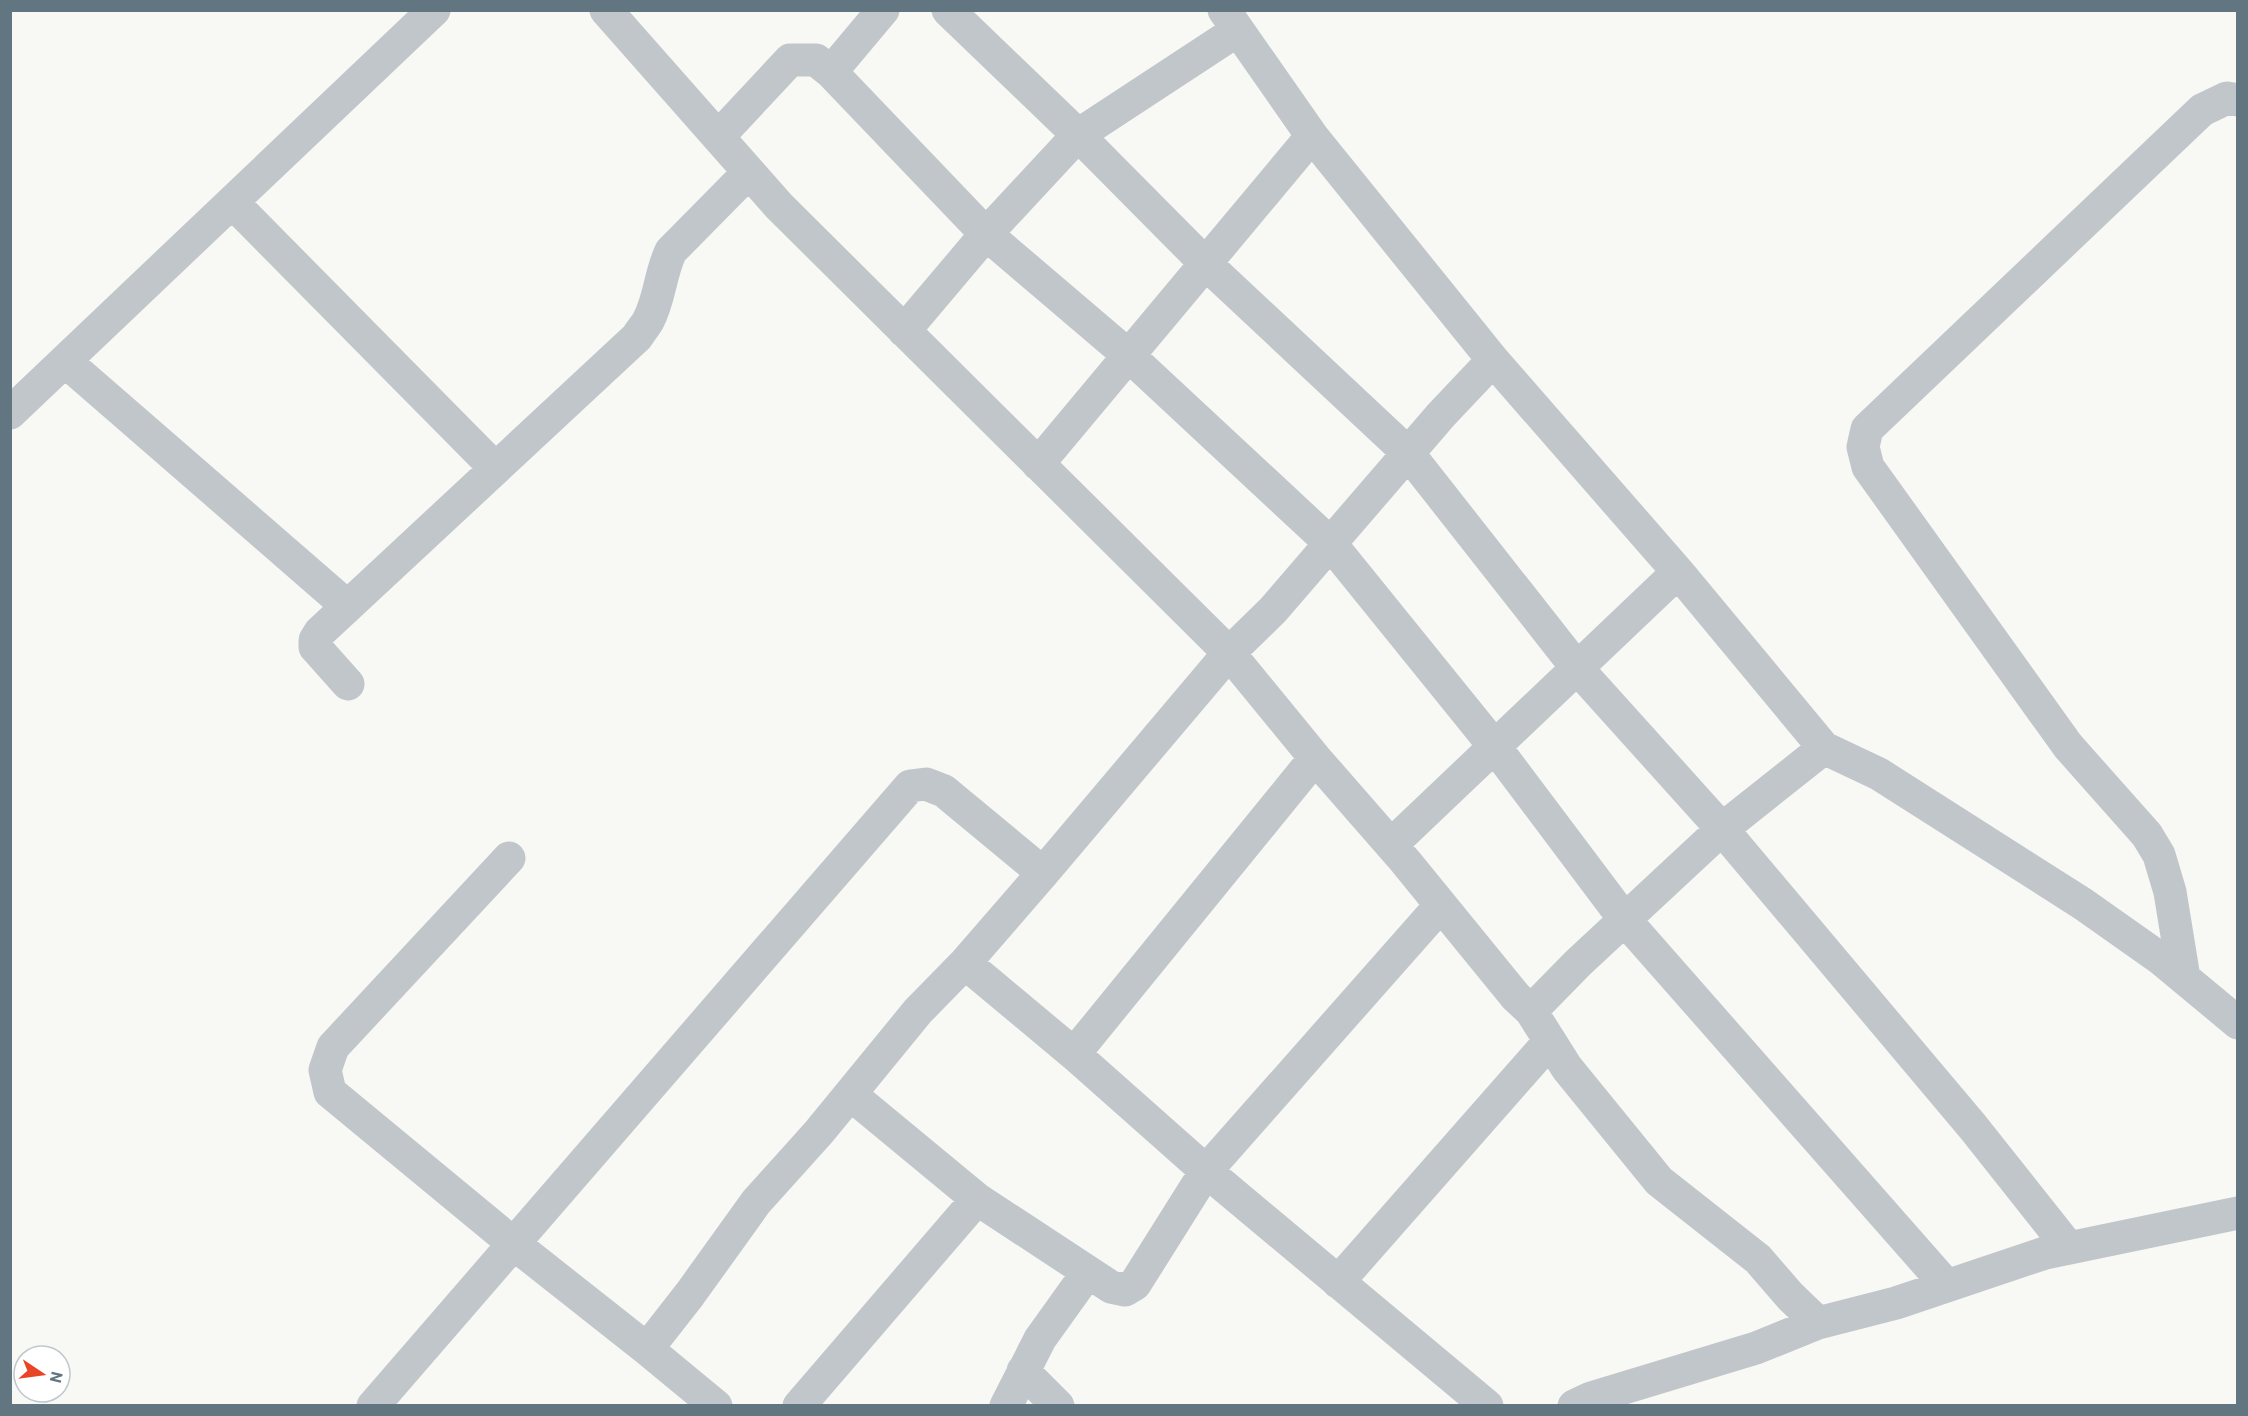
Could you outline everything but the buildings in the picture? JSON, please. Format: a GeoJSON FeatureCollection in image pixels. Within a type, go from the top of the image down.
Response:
{"type":"FeatureCollection","features":[{"type":"Feature","properties":{"kind":"street"},"geometry":{"type":"LineString","coordinates":[[10,412],[434,10]]}},
{"type":"Feature","properties":{"kind":"street"},"geometry":{"type":"LineString","coordinates":[[606,10],[779,206],[1228,653],[1516,997],[1532,1011],[1567,1068],[1659,1180],[1758,1259],[1790,1296],[1818,1323]]}},
{"type":"Feature","properties":{"kind":"street"},"geometry":{"type":"LineString","coordinates":[[831,72],[883,10]]}},
{"type":"Feature","properties":{"kind":"street"},"geometry":{"type":"LineString","coordinates":[[948,10],[1078,135],[1206,264],[1408,453],[1577,668],[1722,829],[1973,1127],[2068,1248]]}},
{"type":"Feature","properties":{"kind":"street"},"geometry":{"type":"LineString","coordinates":[[904,331],[986,234],[1078,135],[1231,20],[1312,136],[1493,360],[1678,572],[1824,748],[1879,774],[2084,904],[2161,959],[2238,1023]]}},
{"type":"Feature","properties":{"kind":"street"},"geometry":{"type":"LineString","coordinates":[[718,137],[790,60],[816,60],[831,72],[986,234],[1128,355],[1330,543],[1495,747],[1625,920],[1947,1286]]}},
{"type":"Feature","properties":{"kind":"street"},"geometry":{"type":"LineString","coordinates":[[2184,978],[2170,892],[2159,855],[2147,835],[2068,746],[1868,467],[1863,447],[1867,429],[2202,110],[2227,98],[2238,100]]}},
{"type":"Feature","properties":{"kind":"street"},"geometry":{"type":"LineString","coordinates":[[1038,464],[1312,136]]}},
{"type":"Feature","properties":{"kind":"street"},"geometry":{"type":"LineString","coordinates":[[348,684],[315,647],[315,640],[347,606],[637,337],[651,313],[670,251],[748,172]]}},
{"type":"Feature","properties":{"kind":"street"},"geometry":{"type":"LineString","coordinates":[[232,202],[495,468]]}},
{"type":"Feature","properties":{"kind":"street"},"geometry":{"type":"LineString","coordinates":[[647,1349],[756,1202],[850,1094],[918,1011],[965,963],[1043,873],[1228,653],[1273,610],[1441,415],[1493,360]]}},
{"type":"Feature","properties":{"kind":"street"},"geometry":{"type":"LineString","coordinates":[[65,361],[347,606]]}},
{"type":"Feature","properties":{"kind":"street"},"geometry":{"type":"LineString","coordinates":[[1391,845],[1678,572]]}},
{"type":"Feature","properties":{"kind":"street"},"geometry":{"type":"LineString","coordinates":[[1532,1011],[1722,829],[1824,748]]}},
{"type":"Feature","properties":{"kind":"street"},"geometry":{"type":"LineString","coordinates":[[1074,1054],[1315,758]]}},
{"type":"Feature","properties":{"kind":"street"},"geometry":{"type":"LineString","coordinates":[[373,1406],[910,786],[926,784],[944,791],[1043,873]]}},
{"type":"Feature","properties":{"kind":"street"},"geometry":{"type":"LineString","coordinates":[[509,858],[333,1047],[325,1070],[330,1092],[514,1244],[716,1406]]}},
{"type":"Feature","properties":{"kind":"street"},"geometry":{"type":"LineString","coordinates":[[850,1094],[977,1199],[1111,1287],[1125,1290],[1135,1284],[1206,1171],[1441,905]]}},
{"type":"Feature","properties":{"kind":"street"},"geometry":{"type":"LineString","coordinates":[[965,963],[1074,1054],[1206,1171],[1487,1406]]}},
{"type":"Feature","properties":{"kind":"street"},"geometry":{"type":"LineString","coordinates":[[1338,1282],[1550,1041]]}},
{"type":"Feature","properties":{"kind":"street"},"geometry":{"type":"LineString","coordinates":[[799,1406],[977,1199]]}},
{"type":"Feature","properties":{"kind":"street"},"geometry":{"type":"LineString","coordinates":[[1574,1406],[1591,1398],[1756,1348],[1818,1323],[1896,1303],[2045,1253],[2238,1213]]}},
{"type":"Feature","properties":{"kind":"street"},"geometry":{"type":"LineString","coordinates":[[1006,1406],[1040,1339],[1088,1272]]}},
{"type":"Feature","properties":{"kind":"street"},"geometry":{"type":"LineString","coordinates":[[1023,1371],[1058,1406]]}}]}
